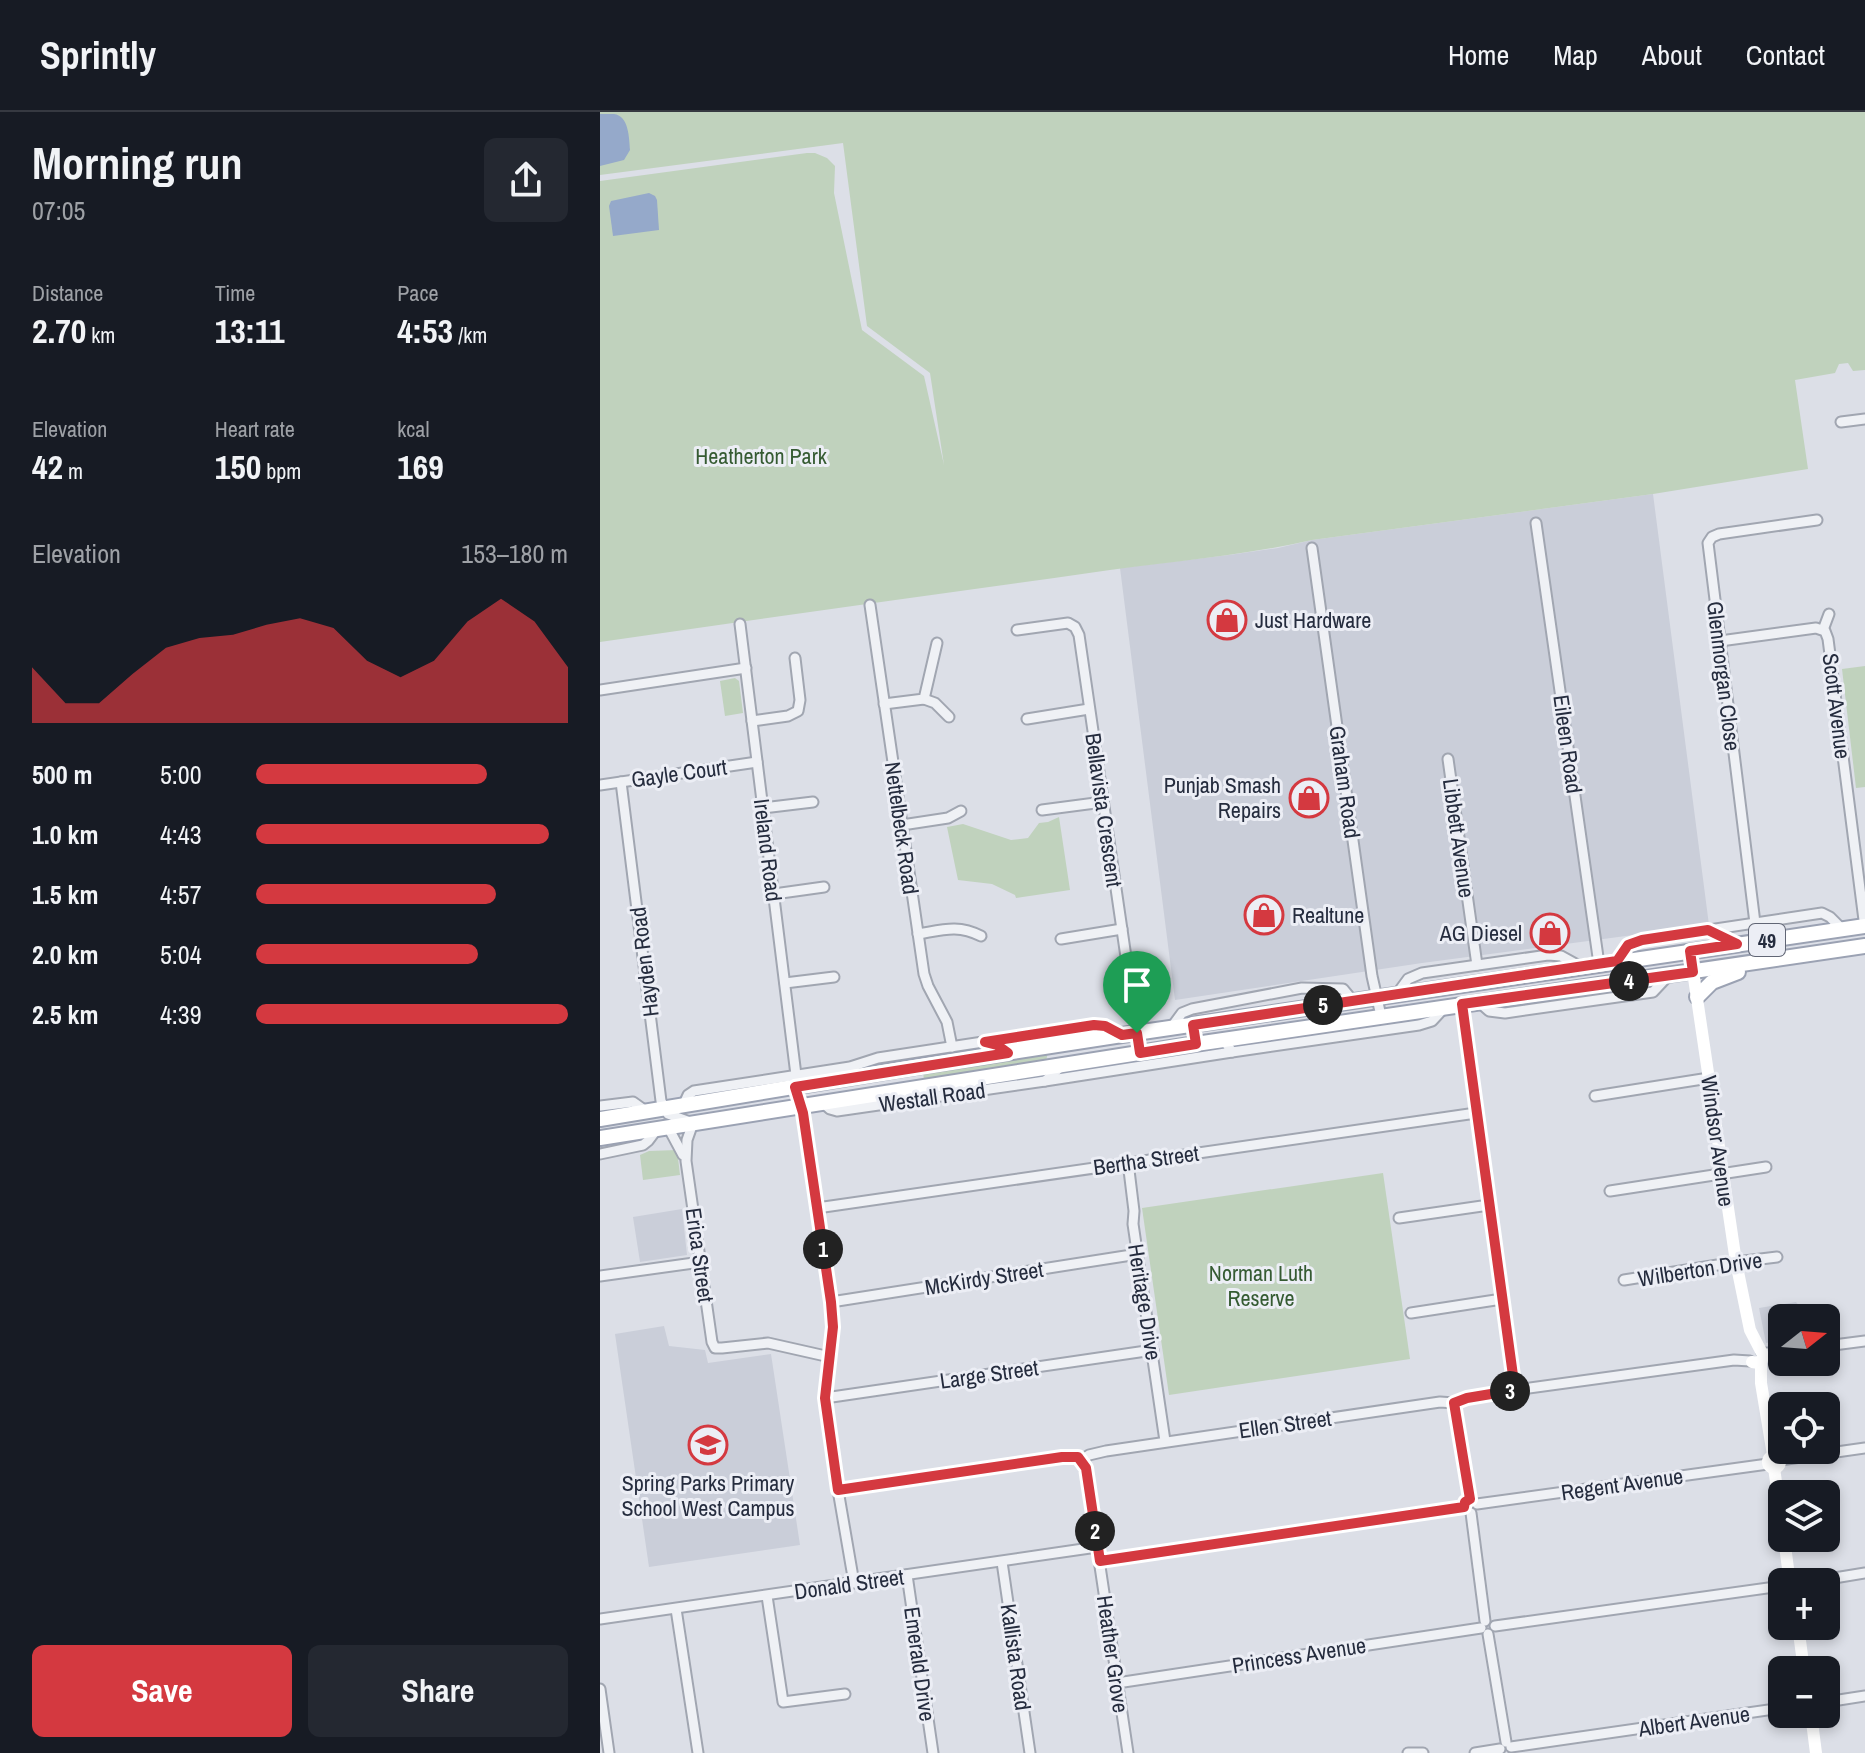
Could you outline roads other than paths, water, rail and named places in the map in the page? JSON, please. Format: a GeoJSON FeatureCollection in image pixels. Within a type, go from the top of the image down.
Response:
{"type":"FeatureCollection","features":[{"type":"Feature","properties":{"kind":"main road","name":"Westall Road"},"geometry":{"type":"LineString","coordinates":[[600,1119],[683,1106],[795,1081],[1008,1053],[1353,1001],[1401,989],[1865,927]]}},
{"type":"Feature","properties":{"kind":"main road","name":"Westall Road"},"geometry":{"type":"LineString","coordinates":[[600,1138],[1196,1044],[1228,1046],[1381,1016],[1462,1004],[1484,1006],[1865,946]]}},
{"type":"Feature","properties":{"kind":"main road"},"geometry":{"type":"LineString","coordinates":[[1697,997],[1719,978],[1765,961]]}},
{"type":"Feature","properties":{"kind":"main road"},"geometry":{"type":"LineString","coordinates":[[1193,1025],[1196,1044]]}},
{"type":"Feature","properties":{"kind":"street"},"geometry":{"type":"LineString","coordinates":[[1841,422],[1865,419]]}},
{"type":"Feature","properties":{"kind":"street","name":"Glenmorgan Close"},"geometry":{"type":"LineString","coordinates":[[1755,923],[1708,543],[1719,534],[1817,520]]}},
{"type":"Feature","properties":{"kind":"street","name":"Eileen Road"},"geometry":{"type":"LineString","coordinates":[[1536,523],[1599,964]]}},
{"type":"Feature","properties":{"kind":"street","name":"Graham Road"},"geometry":{"type":"LineString","coordinates":[[1312,548],[1372,976],[1381,1016]]}},
{"type":"Feature","properties":{"kind":"street","name":"Nettelbeck Road"},"geometry":{"type":"LineString","coordinates":[[870,605],[926,980],[945,1017],[952,1047]]}},
{"type":"Feature","properties":{"kind":"street","name":"Scott Avenue"},"geometry":{"type":"LineString","coordinates":[[1823,630],[1829,614]]}},
{"type":"Feature","properties":{"kind":"street","name":"Bellavista Crescent"},"geometry":{"type":"LineString","coordinates":[[1017,630],[1065,623],[1075,627],[1079,635],[1122,929],[1130,1034],[1140,1053]]}},
{"type":"Feature","properties":{"kind":"street","name":"Ireland Road"},"geometry":{"type":"LineString","coordinates":[[740,624],[795,1081],[802,1105],[831,1302],[833,1327],[825,1398],[854,1583]]}},
{"type":"Feature","properties":{"kind":"street","name":"Scott Avenue"},"geometry":{"type":"LineString","coordinates":[[1720,641],[1816,628],[1823,630],[1828,639],[1865,927]]}},
{"type":"Feature","properties":{"kind":"street"},"geometry":{"type":"LineString","coordinates":[[924,699],[937,643]]}},
{"type":"Feature","properties":{"kind":"street"},"geometry":{"type":"LineString","coordinates":[[752,721],[788,716],[798,711],[800,700],[795,658]]}},
{"type":"Feature","properties":{"kind":"street"},"geometry":{"type":"LineString","coordinates":[[600,690],[746,668]]}},
{"type":"Feature","properties":{"kind":"street"},"geometry":{"type":"LineString","coordinates":[[884,704],[924,699],[939,706],[949,717]]}},
{"type":"Feature","properties":{"kind":"street"},"geometry":{"type":"LineString","coordinates":[[1027,719],[1089,709]]}},
{"type":"Feature","properties":{"kind":"street","name":"Libbett Avenue"},"geometry":{"type":"LineString","coordinates":[[1448,759],[1477,965]]}},
{"type":"Feature","properties":{"kind":"street","name":"Gayle Court"},"geometry":{"type":"LineString","coordinates":[[600,785],[757,762]]}},
{"type":"Feature","properties":{"kind":"street","name":"Hayden Road"},"geometry":{"type":"LineString","coordinates":[[621,782],[664,1109]]}},
{"type":"Feature","properties":{"kind":"street"},"geometry":{"type":"LineString","coordinates":[[763,808],[813,802]]}},
{"type":"Feature","properties":{"kind":"street"},"geometry":{"type":"LineString","coordinates":[[1042,810],[1103,802]]}},
{"type":"Feature","properties":{"kind":"street"},"geometry":{"type":"LineString","coordinates":[[902,825],[948,818],[961,811]]}},
{"type":"Feature","properties":{"kind":"street"},"geometry":{"type":"LineString","coordinates":[[774,894],[824,887]]}},
{"type":"Feature","properties":{"kind":"street","name":"Westall Road"},"geometry":{"type":"LineString","coordinates":[[1617,961],[1628,945],[1642,940],[1822,913],[1843,930]]}},
{"type":"Feature","properties":{"kind":"street"},"geometry":{"type":"LineString","coordinates":[[918,934],[959,928],[981,936]]}},
{"type":"Feature","properties":{"kind":"street"},"geometry":{"type":"LineString","coordinates":[[1061,939],[1122,929]]}},
{"type":"Feature","properties":{"kind":"street"},"geometry":{"type":"LineString","coordinates":[[1708,930],[1737,944]]}},
{"type":"Feature","properties":{"kind":"street","name":"Windsor Avenue"},"geometry":{"type":"LineString","coordinates":[[1690,951],[1736,1262],[1768,1426]]}},
{"type":"Feature","properties":{"kind":"street","name":"Westall Road"},"geometry":{"type":"LineString","coordinates":[[1401,989],[1408,979],[1422,973],[1548,955],[1561,956],[1581,967]]}},
{"type":"Feature","properties":{"kind":"street"},"geometry":{"type":"LineString","coordinates":[[785,983],[834,977]]}},
{"type":"Feature","properties":{"kind":"street","name":"Westall Road"},"geometry":{"type":"LineString","coordinates":[[1171,1028],[1182,1013],[1192,1009],[1302,988],[1343,989],[1353,1001]]}},
{"type":"Feature","properties":{"kind":"street"},"geometry":{"type":"LineString","coordinates":[[1462,1004],[1515,1390]]}},
{"type":"Feature","properties":{"kind":"street","name":"Westall Road"},"geometry":{"type":"LineString","coordinates":[[822,1102],[837,1111],[1045,1081],[1228,1046],[1419,1025],[1432,1021],[1445,1007]]}},
{"type":"Feature","properties":{"kind":"street","name":"Westall Road"},"geometry":{"type":"LineString","coordinates":[[795,1081],[878,1058],[1094,1025],[1130,1034]]}},
{"type":"Feature","properties":{"kind":"street"},"geometry":{"type":"LineString","coordinates":[[985,1042],[997,1045],[1008,1053]]}},
{"type":"Feature","properties":{"kind":"street"},"geometry":{"type":"LineString","coordinates":[[1045,1081],[1063,1065]]}},
{"type":"Feature","properties":{"kind":"street"},"geometry":{"type":"LineString","coordinates":[[1595,1096],[1709,1078]]}},
{"type":"Feature","properties":{"kind":"street","name":"Westall Road"},"geometry":{"type":"LineString","coordinates":[[600,1106],[633,1102],[647,1112]]}},
{"type":"Feature","properties":{"kind":"street"},"geometry":{"type":"LineString","coordinates":[[664,1109],[672,1117],[693,1123]]}},
{"type":"Feature","properties":{"kind":"street","name":"Bertha Street"},"geometry":{"type":"LineString","coordinates":[[817,1208],[1476,1113]]}},
{"type":"Feature","properties":{"kind":"street","name":"Erica Street"},"geometry":{"type":"LineString","coordinates":[[693,1123],[687,1140],[686,1161],[715,1348],[768,1343],[830,1357]]}},
{"type":"Feature","properties":{"kind":"street","name":"Westall Road"},"geometry":{"type":"LineString","coordinates":[[600,1154],[643,1145],[662,1128]]}},
{"type":"Feature","properties":{"kind":"street","name":"Erica Street"},"geometry":{"type":"LineString","coordinates":[[662,1128],[677,1142],[686,1161]]}},
{"type":"Feature","properties":{"kind":"street","name":"Heritage Drive"},"geometry":{"type":"LineString","coordinates":[[1128,1162],[1133,1224],[1165,1441]]}},
{"type":"Feature","properties":{"kind":"street"},"geometry":{"type":"LineString","coordinates":[[1610,1191],[1766,1167]]}},
{"type":"Feature","properties":{"kind":"street"},"geometry":{"type":"LineString","coordinates":[[1399,1218],[1489,1205]]}},
{"type":"Feature","properties":{"kind":"street","name":"McKirdy Street"},"geometry":{"type":"LineString","coordinates":[[831,1302],[1138,1254]]}},
{"type":"Feature","properties":{"kind":"street","name":"Wilberton Drive"},"geometry":{"type":"LineString","coordinates":[[1624,1280],[1777,1257]]}},
{"type":"Feature","properties":{"kind":"street"},"geometry":{"type":"LineString","coordinates":[[600,1276],[701,1262]]}},
{"type":"Feature","properties":{"kind":"street"},"geometry":{"type":"LineString","coordinates":[[1411,1313],[1502,1299]]}},
{"type":"Feature","properties":{"kind":"street"},"geometry":{"type":"LineString","coordinates":[[1840,1344],[1865,1341]]}},
{"type":"Feature","properties":{"kind":"street","name":"Large Street"},"geometry":{"type":"LineString","coordinates":[[825,1398],[1153,1350]]}},
{"type":"Feature","properties":{"kind":"street","name":"Ellen Street"},"geometry":{"type":"LineString","coordinates":[[838,1490],[1062,1457],[1075,1456],[1082,1460],[1106,1451],[1165,1441],[1440,1402],[1454,1403],[1515,1390],[1768,1355]]}},
{"type":"Feature","properties":{"kind":"street"},"geometry":{"type":"LineString","coordinates":[[1454,1403],[1506,1749]]}},
{"type":"Feature","properties":{"kind":"street","name":"Regent Avenue"},"geometry":{"type":"LineString","coordinates":[[1840,1452],[1865,1448]]}},
{"type":"Feature","properties":{"kind":"street","name":"Heather Grove"},"geometry":{"type":"LineString","coordinates":[[1082,1460],[1086,1468],[1128,1753]]}},
{"type":"Feature","properties":{"kind":"street","name":"Regent Avenue"},"geometry":{"type":"LineString","coordinates":[[1100,1561],[1768,1463]]}},
{"type":"Feature","properties":{"kind":"street","name":"Donald Street"},"geometry":{"type":"LineString","coordinates":[[600,1619],[1097,1547]]}},
{"type":"Feature","properties":{"kind":"street","name":"Kallista Road"},"geometry":{"type":"LineString","coordinates":[[1002,1562],[1030,1753]]}},
{"type":"Feature","properties":{"kind":"street"},"geometry":{"type":"LineString","coordinates":[[1840,1577],[1865,1573]]}},
{"type":"Feature","properties":{"kind":"street","name":"Emerald Drive"},"geometry":{"type":"LineString","coordinates":[[907,1575],[933,1753]]}},
{"type":"Feature","properties":{"kind":"street","name":"Princess Avenue"},"geometry":{"type":"LineString","coordinates":[[1117,1683],[1768,1584]]}},
{"type":"Feature","properties":{"kind":"street"},"geometry":{"type":"LineString","coordinates":[[767,1596],[783,1702],[845,1694]]}},
{"type":"Feature","properties":{"kind":"street"},"geometry":{"type":"LineString","coordinates":[[676,1609],[698,1753]]}},
{"type":"Feature","properties":{"kind":"street"},"geometry":{"type":"LineString","coordinates":[[600,1689],[609,1753]]}},
{"type":"Feature","properties":{"kind":"street"},"geometry":{"type":"LineString","coordinates":[[1840,1700],[1865,1696]]}},
{"type":"Feature","properties":{"kind":"street","name":"Albert Avenue"},"geometry":{"type":"LineString","coordinates":[[1475,1753],[1768,1710]]}},
{"type":"Feature","properties":{"kind":"street"},"geometry":{"type":"LineString","coordinates":[[1813,1728],[1816,1753]]}},
{"type":"Feature","properties":{"kind":"street"},"geometry":{"type":"LineString","coordinates":[[1408,1753],[1423,1753]]}},
{"type":"Feature","properties":{"kind":"water"},"geometry":{"type":"Polygon","coordinates":[[[600,114],[614,114],[623,119],[630,150],[624,160],[600,166],[600,114]]]}},
{"type":"Feature","properties":{"kind":"water"},"geometry":{"type":"Polygon","coordinates":[[[649,193],[657,200],[659,230],[613,236],[611,201],[649,193]]]}},
{"type":"Feature","properties":{"kind":"place","name":"Just Hardware"},"geometry":{"type":"Point","coordinates":[1227,620]}},
{"type":"Feature","properties":{"kind":"place","name":"Punjab Smash Repairs"},"geometry":{"type":"Point","coordinates":[1309,798]}},
{"type":"Feature","properties":{"kind":"place","name":"Realtune"},"geometry":{"type":"Point","coordinates":[1264,915]}},
{"type":"Feature","properties":{"kind":"place","name":"AG Diesel"},"geometry":{"type":"Point","coordinates":[1550,933]}},
{"type":"Feature","properties":{"kind":"place","name":"Spring Parks Primary School West Campus"},"geometry":{"type":"Point","coordinates":[708,1445]}},
{"type":"Feature","properties":{"kind":"park label","name":"Heatherton Park"},"geometry":{"type":"Point","coordinates":[761,456]}},
{"type":"Feature","properties":{"kind":"park label","name":"Norman Luth Reserve"},"geometry":{"type":"Point","coordinates":[1261,1286]}}]}
